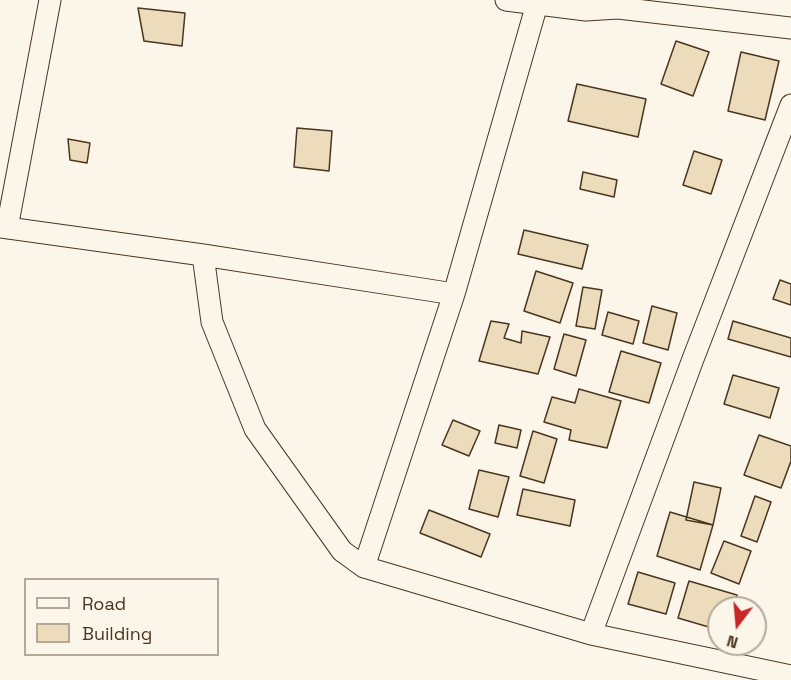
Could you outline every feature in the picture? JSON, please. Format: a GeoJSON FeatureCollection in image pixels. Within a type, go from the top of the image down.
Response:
{"type":"FeatureCollection","features":[{"type":"Feature","properties":{"kind":"street"},"geometry":{"type":"LineString","coordinates":[[50,0],[3,227],[454,294]]}},
{"type":"Feature","properties":{"kind":"street"},"geometry":{"type":"LineString","coordinates":[[506,0],[586,10],[618,8],[791,28]]}},
{"type":"Feature","properties":{"kind":"street"},"geometry":{"type":"LineString","coordinates":[[364,567],[454,294],[537,4]]}},
{"type":"Feature","properties":{"kind":"street"},"geometry":{"type":"LineString","coordinates":[[591,634],[693,359],[791,105]]}},
{"type":"Feature","properties":{"kind":"street"},"geometry":{"type":"LineString","coordinates":[[203,255],[212,322],[255,429],[342,550],[364,567],[591,634],[791,676]]}},
{"type":"Feature","properties":{"kind":"building"},"geometry":{"type":"Polygon","coordinates":[[[138,8],[185,13],[182,46],[144,41],[138,8]]]}},
{"type":"Feature","properties":{"kind":"building"},"geometry":{"type":"Polygon","coordinates":[[[676,41],[709,52],[693,96],[661,84],[676,41]]]}},
{"type":"Feature","properties":{"kind":"building"},"geometry":{"type":"Polygon","coordinates":[[[741,52],[779,61],[765,120],[728,111],[741,52]]]}},
{"type":"Feature","properties":{"kind":"building"},"geometry":{"type":"Polygon","coordinates":[[[577,84],[646,99],[638,137],[568,121],[577,84]]]}},
{"type":"Feature","properties":{"kind":"building"},"geometry":{"type":"Polygon","coordinates":[[[297,128],[332,131],[329,171],[294,167],[297,128]]]}},
{"type":"Feature","properties":{"kind":"building"},"geometry":{"type":"Polygon","coordinates":[[[68,139],[90,143],[87,163],[70,160],[68,139]]]}},
{"type":"Feature","properties":{"kind":"building"},"geometry":{"type":"Polygon","coordinates":[[[694,151],[722,160],[711,194],[683,185],[694,151]]]}},
{"type":"Feature","properties":{"kind":"building"},"geometry":{"type":"Polygon","coordinates":[[[583,172],[617,180],[614,197],[580,189],[583,172]]]}},
{"type":"Feature","properties":{"kind":"building"},"geometry":{"type":"Polygon","coordinates":[[[524,230],[588,245],[582,269],[518,254],[524,230]]]}},
{"type":"Feature","properties":{"kind":"building"},"geometry":{"type":"Polygon","coordinates":[[[536,271],[573,283],[560,323],[524,311],[536,271]]]}},
{"type":"Feature","properties":{"kind":"building"},"geometry":{"type":"Polygon","coordinates":[[[780,280],[791,284],[791,305],[773,299],[780,280]]]}},
{"type":"Feature","properties":{"kind":"building"},"geometry":{"type":"Polygon","coordinates":[[[583,287],[602,290],[595,329],[576,326],[583,287]]]}},
{"type":"Feature","properties":{"kind":"building"},"geometry":{"type":"Polygon","coordinates":[[[652,306],[677,313],[668,350],[643,343],[652,306]]]}},
{"type":"Feature","properties":{"kind":"building"},"geometry":{"type":"Polygon","coordinates":[[[608,312],[639,321],[633,344],[602,335],[608,312]]]}},
{"type":"Feature","properties":{"kind":"building"},"geometry":{"type":"Polygon","coordinates":[[[491,321],[509,324],[504,338],[521,343],[522,331],[550,337],[538,374],[479,361],[491,321]]]}},
{"type":"Feature","properties":{"kind":"building"},"geometry":{"type":"Polygon","coordinates":[[[733,321],[791,338],[791,357],[728,339],[733,321]]]}},
{"type":"Feature","properties":{"kind":"building"},"geometry":{"type":"Polygon","coordinates":[[[564,334],[586,340],[576,376],[554,369],[564,334]]]}},
{"type":"Feature","properties":{"kind":"building"},"geometry":{"type":"Polygon","coordinates":[[[621,351],[661,363],[649,403],[609,392],[621,351]]]}},
{"type":"Feature","properties":{"kind":"building"},"geometry":{"type":"Polygon","coordinates":[[[733,375],[779,388],[770,418],[724,404],[733,375]]]}},
{"type":"Feature","properties":{"kind":"building"},"geometry":{"type":"Polygon","coordinates":[[[579,389],[621,401],[607,448],[569,440],[571,430],[544,422],[552,397],[575,403],[579,389]]]}},
{"type":"Feature","properties":{"kind":"building"},"geometry":{"type":"Polygon","coordinates":[[[453,420],[480,431],[469,456],[442,445],[453,420]]]}},
{"type":"Feature","properties":{"kind":"building"},"geometry":{"type":"Polygon","coordinates":[[[499,425],[521,430],[517,448],[495,443],[499,425]]]}},
{"type":"Feature","properties":{"kind":"building"},"geometry":{"type":"Polygon","coordinates":[[[533,431],[557,439],[544,483],[520,476],[533,431]]]}},
{"type":"Feature","properties":{"kind":"building"},"geometry":{"type":"Polygon","coordinates":[[[759,435],[791,446],[791,461],[781,488],[744,475],[759,435]]]}},
{"type":"Feature","properties":{"kind":"building"},"geometry":{"type":"Polygon","coordinates":[[[479,470],[509,477],[498,517],[469,509],[479,470]]]}},
{"type":"Feature","properties":{"kind":"building"},"geometry":{"type":"Polygon","coordinates":[[[694,482],[721,488],[713,525],[686,520],[694,482]]]}},
{"type":"Feature","properties":{"kind":"building"},"geometry":{"type":"Polygon","coordinates":[[[523,489],[575,500],[570,526],[517,515],[523,489]]]}},
{"type":"Feature","properties":{"kind":"building"},"geometry":{"type":"Polygon","coordinates":[[[755,496],[771,502],[757,542],[741,536],[755,496]]]}},
{"type":"Feature","properties":{"kind":"building"},"geometry":{"type":"Polygon","coordinates":[[[429,510],[490,534],[481,557],[420,533],[429,510]]]}},
{"type":"Feature","properties":{"kind":"building"},"geometry":{"type":"Polygon","coordinates":[[[670,512],[713,525],[700,570],[657,556],[670,512]]]}},
{"type":"Feature","properties":{"kind":"building"},"geometry":{"type":"Polygon","coordinates":[[[724,541],[751,551],[739,584],[711,573],[724,541]]]}},
{"type":"Feature","properties":{"kind":"building"},"geometry":{"type":"Polygon","coordinates":[[[638,572],[675,583],[666,614],[628,604],[638,572]]]}},
{"type":"Feature","properties":{"kind":"building"},"geometry":{"type":"Polygon","coordinates":[[[689,581],[737,595],[707,596],[707,626],[678,618],[689,581]]]}}]}
